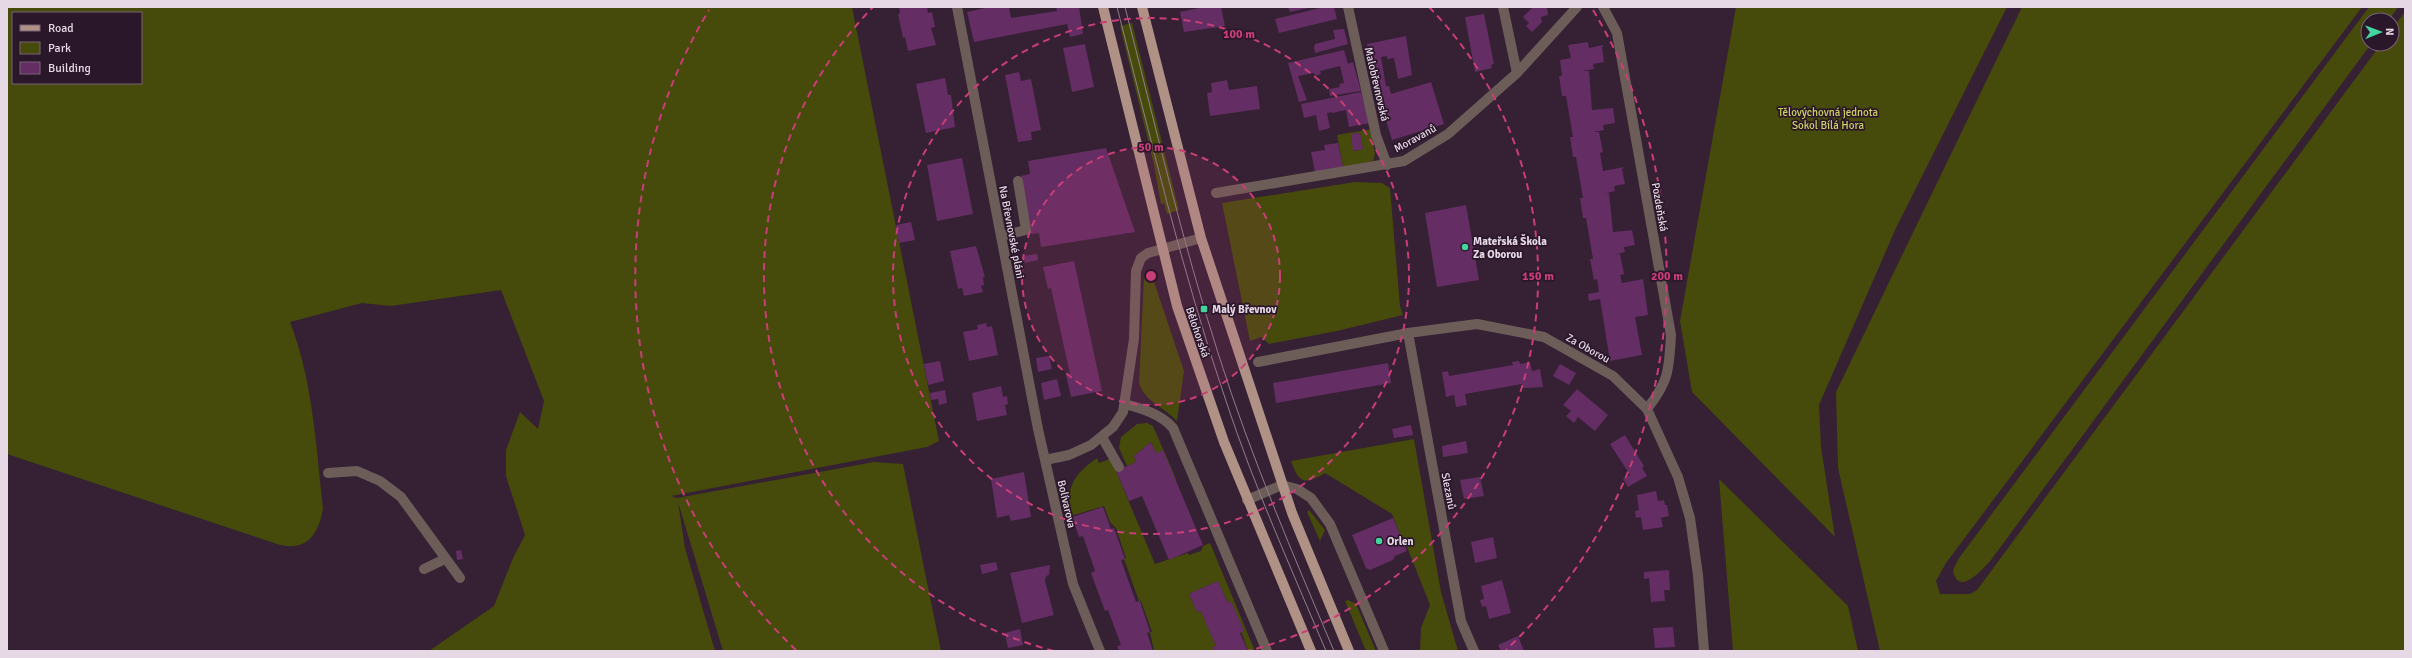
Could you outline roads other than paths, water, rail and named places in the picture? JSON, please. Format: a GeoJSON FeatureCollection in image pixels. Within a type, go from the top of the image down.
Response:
{"type":"FeatureCollection","features":[{"type":"Feature","properties":{"kind":"main road","name":"Bělohorská"},"geometry":{"type":"LineString","coordinates":[[1104,7],[1177,306],[1224,442],[1311,651]]}},
{"type":"Feature","properties":{"kind":"main road"},"geometry":{"type":"LineString","coordinates":[[1142,7],[1201,238],[1299,533],[1349,651]]}},
{"type":"Feature","properties":{"kind":"street","name":"Na Břevnovské pláni"},"geometry":{"type":"LineString","coordinates":[[957,7],[1045,460]]}},
{"type":"Feature","properties":{"kind":"street","name":"Malobřevnovská"},"geometry":{"type":"LineString","coordinates":[[1348,7],[1376,134],[1387,165]]}},
{"type":"Feature","properties":{"kind":"street"},"geometry":{"type":"LineString","coordinates":[[1503,7],[1517,73]]}},
{"type":"Feature","properties":{"kind":"street","name":"Moravanů"},"geometry":{"type":"LineString","coordinates":[[1216,193],[1404,161],[1448,134],[1517,73],[1577,7]]}},
{"type":"Feature","properties":{"kind":"street","name":"Pozdeňská"},"geometry":{"type":"LineString","coordinates":[[1603,7],[1617,33],[1671,335],[1669,369],[1661,390],[1646,409]]}},
{"type":"Feature","properties":{"kind":"street"},"geometry":{"type":"LineString","coordinates":[[1001,236],[1026,230],[1018,181]]}},
{"type":"Feature","properties":{"kind":"street"},"geometry":{"type":"LineString","coordinates":[[1045,460],[1069,455],[1091,445],[1102,437],[1118,420],[1125,404],[1134,339],[1137,264],[1145,254],[1201,238]]}},
{"type":"Feature","properties":{"kind":"street","name":"Za Oborou"},"geometry":{"type":"LineString","coordinates":[[1258,362],[1408,333],[1477,324],[1544,337],[1613,376],[1646,409],[1678,477],[1690,518],[1698,575],[1704,651]]}},
{"type":"Feature","properties":{"kind":"street","name":"Slezanů"},"geometry":{"type":"LineString","coordinates":[[1408,333],[1461,621],[1474,651]]}},
{"type":"Feature","properties":{"kind":"street"},"geometry":{"type":"LineString","coordinates":[[1125,404],[1146,410],[1166,420],[1173,428],[1267,651]]}},
{"type":"Feature","properties":{"kind":"street"},"geometry":{"type":"LineString","coordinates":[[1102,437],[1119,467]]}},
{"type":"Feature","properties":{"kind":"street","name":"Bolívarova"},"geometry":{"type":"LineString","coordinates":[[1045,460],[1072,584],[1100,651]]}},
{"type":"Feature","properties":{"kind":"street"},"geometry":{"type":"LineString","coordinates":[[328,473],[357,472],[389,486],[401,497],[460,578]]}},
{"type":"Feature","properties":{"kind":"street"},"geometry":{"type":"LineString","coordinates":[[1247,500],[1282,485],[1303,492],[1311,498],[1325,515],[1384,651]]}},
{"type":"Feature","properties":{"kind":"street"},"geometry":{"type":"LineString","coordinates":[[424,569],[445,558]]}},
{"type":"Feature","properties":{"kind":"tram line"},"geometry":{"type":"LineString","coordinates":[[1117,7],[1181,254],[1210,352],[1237,433],[1273,527],[1326,651]]}},
{"type":"Feature","properties":{"kind":"tram line"},"geometry":{"type":"LineString","coordinates":[[1125,7],[1181,226],[1231,394],[1288,542],[1334,651]]}},
{"type":"Feature","properties":{"kind":"place","name":"Mateřská Škola Za Oborou"},"geometry":{"type":"Point","coordinates":[1465,247]}},
{"type":"Feature","properties":{"kind":"place","name":"Malý Břevnov"},"geometry":{"type":"Point","coordinates":[1204,309]}},
{"type":"Feature","properties":{"kind":"place","name":"Orlen"},"geometry":{"type":"Point","coordinates":[1379,541]}},
{"type":"Feature","properties":{"kind":"park label","name":"Tělovýchovná jednota Sokol Bílá Hora"},"geometry":{"type":"Point","coordinates":[1828,118]}}]}
